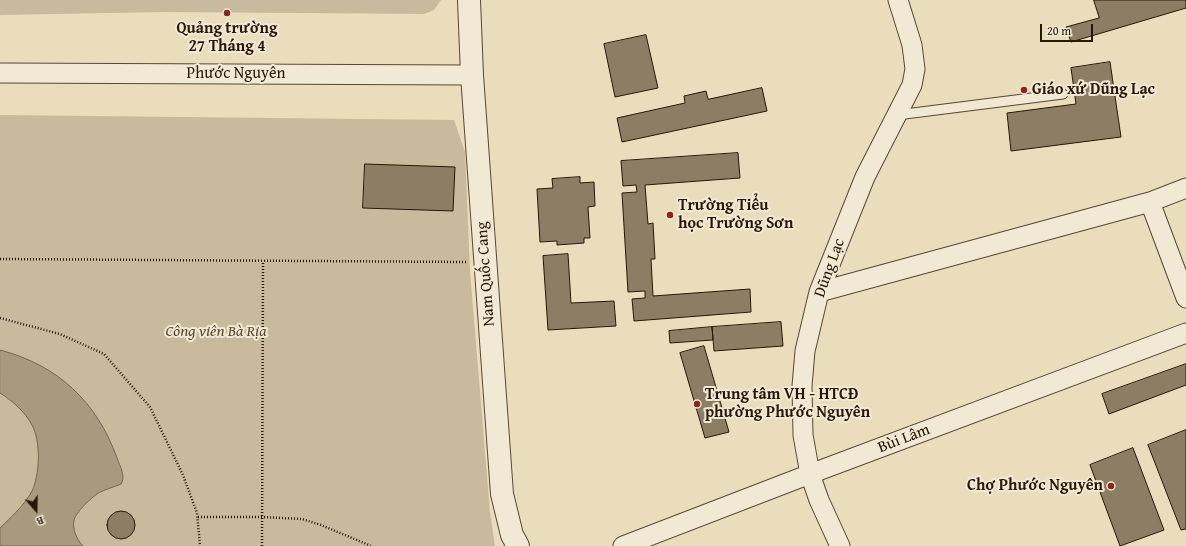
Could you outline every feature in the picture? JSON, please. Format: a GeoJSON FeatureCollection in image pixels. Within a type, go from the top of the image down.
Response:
{"type":"FeatureCollection","features":[{"type":"Feature","properties":{"kind":"street","name":"Nam Quốc Cang"},"geometry":{"type":"LineString","coordinates":[[469,0],[472,75],[502,494],[512,535],[518,546]]}},
{"type":"Feature","properties":{"kind":"street","name":"Dũng Lạc"},"geometry":{"type":"LineString","coordinates":[[840,546],[819,500],[810,474],[803,435],[802,386],[805,351],[819,292],[865,177],[912,85],[915,68],[912,45],[898,0]]}},
{"type":"Feature","properties":{"kind":"street","name":"Phước Nguyên"},"geometry":{"type":"LineString","coordinates":[[0,73],[472,75]]}},
{"type":"Feature","properties":{"kind":"street"},"geometry":{"type":"LineString","coordinates":[[819,292],[1150,202],[1186,188]]}},
{"type":"Feature","properties":{"kind":"street"},"geometry":{"type":"LineString","coordinates":[[1150,202],[1186,298]]}},
{"type":"Feature","properties":{"kind":"street","name":"Bùi Lâm"},"geometry":{"type":"LineString","coordinates":[[624,546],[810,474],[1186,333]]}},
{"type":"Feature","properties":{"kind":"lane"},"geometry":{"type":"LineString","coordinates":[[897,115],[1063,94]]}},
{"type":"Feature","properties":{"kind":"path"},"geometry":{"type":"LineString","coordinates":[[0,259],[486,262]]}},
{"type":"Feature","properties":{"kind":"path"},"geometry":{"type":"LineString","coordinates":[[262,546],[263,261]]}},
{"type":"Feature","properties":{"kind":"path"},"geometry":{"type":"LineString","coordinates":[[0,318],[60,334],[104,354],[150,407],[183,475],[198,517],[200,546]]}},
{"type":"Feature","properties":{"kind":"path"},"geometry":{"type":"LineString","coordinates":[[198,517],[262,517],[302,519],[321,525],[370,546]]}},
{"type":"Feature","properties":{"kind":"green space"},"geometry":{"type":"Polygon","coordinates":[[[0,0],[441,0],[434,10],[424,14],[166,12],[0,15],[0,0]]]}},
{"type":"Feature","properties":{"kind":"green space","name":"Công viên Bà Rịa"},"geometry":{"type":"Polygon","coordinates":[[[0,115],[454,120],[465,152],[470,271],[490,512],[495,546],[0,546],[0,115]]]}},
{"type":"Feature","properties":{"kind":"shaded area"},"geometry":{"type":"Polygon","coordinates":[[[0,350],[40,365],[57,376],[73,389],[86,403],[109,438],[121,468],[123,478],[121,484],[102,491],[94,496],[75,517],[74,531],[83,546],[0,546],[0,528],[29,496],[35,484],[38,467],[38,449],[35,432],[26,416],[18,407],[0,393],[0,350]]]}},
{"type":"Feature","properties":{"kind":"building"},"geometry":{"type":"Polygon","coordinates":[[[1094,0],[1186,0],[1186,8],[1071,42],[1066,27],[1099,18],[1094,0]]]}},
{"type":"Feature","properties":{"kind":"building"},"geometry":{"type":"Polygon","coordinates":[[[646,35],[658,88],[615,97],[604,44],[646,35]]]}},
{"type":"Feature","properties":{"kind":"building"},"geometry":{"type":"Polygon","coordinates":[[[1110,62],[1121,137],[1011,151],[1007,113],[1076,104],[1071,68],[1110,62]]]}},
{"type":"Feature","properties":{"kind":"building"},"geometry":{"type":"Polygon","coordinates":[[[762,88],[767,111],[622,142],[617,118],[685,103],[684,96],[706,91],[708,99],[762,88]]]}},
{"type":"Feature","properties":{"kind":"building"},"geometry":{"type":"Polygon","coordinates":[[[738,153],[740,178],[645,185],[648,224],[653,223],[655,259],[651,259],[653,296],[750,289],[751,312],[634,321],[632,299],[645,298],[645,291],[628,292],[622,193],[637,192],[636,185],[623,186],[621,161],[738,153]]]}},
{"type":"Feature","properties":{"kind":"building"},"geometry":{"type":"Polygon","coordinates":[[[365,164],[455,167],[453,211],[363,208],[365,164]]]}},
{"type":"Feature","properties":{"kind":"building"},"geometry":{"type":"Polygon","coordinates":[[[580,177],[580,183],[594,182],[595,206],[588,207],[590,238],[584,238],[584,243],[557,245],[557,241],[540,242],[537,189],[553,188],[552,179],[580,177]]]}},
{"type":"Feature","properties":{"kind":"building"},"geometry":{"type":"Polygon","coordinates":[[[568,254],[571,303],[614,301],[616,326],[548,330],[543,256],[568,254]]]}},
{"type":"Feature","properties":{"kind":"building"},"geometry":{"type":"Polygon","coordinates":[[[781,322],[783,346],[714,351],[712,327],[781,322]]]}},
{"type":"Feature","properties":{"kind":"building"},"geometry":{"type":"Polygon","coordinates":[[[712,327],[713,340],[670,343],[669,331],[712,327]]]}},
{"type":"Feature","properties":{"kind":"building"},"geometry":{"type":"Polygon","coordinates":[[[704,346],[729,432],[705,438],[680,353],[704,346]]]}},
{"type":"Feature","properties":{"kind":"building"},"geometry":{"type":"Polygon","coordinates":[[[1186,364],[1186,385],[1109,414],[1102,394],[1186,364]]]}},
{"type":"Feature","properties":{"kind":"building"},"geometry":{"type":"Polygon","coordinates":[[[1186,430],[1186,529],[1181,530],[1148,445],[1186,430]]]}},
{"type":"Feature","properties":{"kind":"building"},"geometry":{"type":"Polygon","coordinates":[[[1133,448],[1164,530],[1120,546],[1090,465],[1133,448]]]}},
{"type":"Feature","properties":{"kind":"building"},"geometry":{"type":"Polygon","coordinates":[[[121,511],[131,515],[135,525],[131,535],[121,539],[111,535],[107,525],[111,515],[121,511]]]}},
{"type":"Feature","properties":{"kind":"place","name":"Quảng trường 27 Tháng 4"},"geometry":{"type":"Point","coordinates":[227,13]}},
{"type":"Feature","properties":{"kind":"place","name":"Giáo xứ Dũng Lạc"},"geometry":{"type":"Point","coordinates":[1024,90]}},
{"type":"Feature","properties":{"kind":"place","name":"Trường Tiểu học Trường Sơn"},"geometry":{"type":"Point","coordinates":[670,215]}},
{"type":"Feature","properties":{"kind":"place","name":"Trung tâm VH - HTCĐ phường Phước Nguyên"},"geometry":{"type":"Point","coordinates":[697,404]}},
{"type":"Feature","properties":{"kind":"place","name":"Chợ Phước Nguyên"},"geometry":{"type":"Point","coordinates":[1111,486]}}]}
